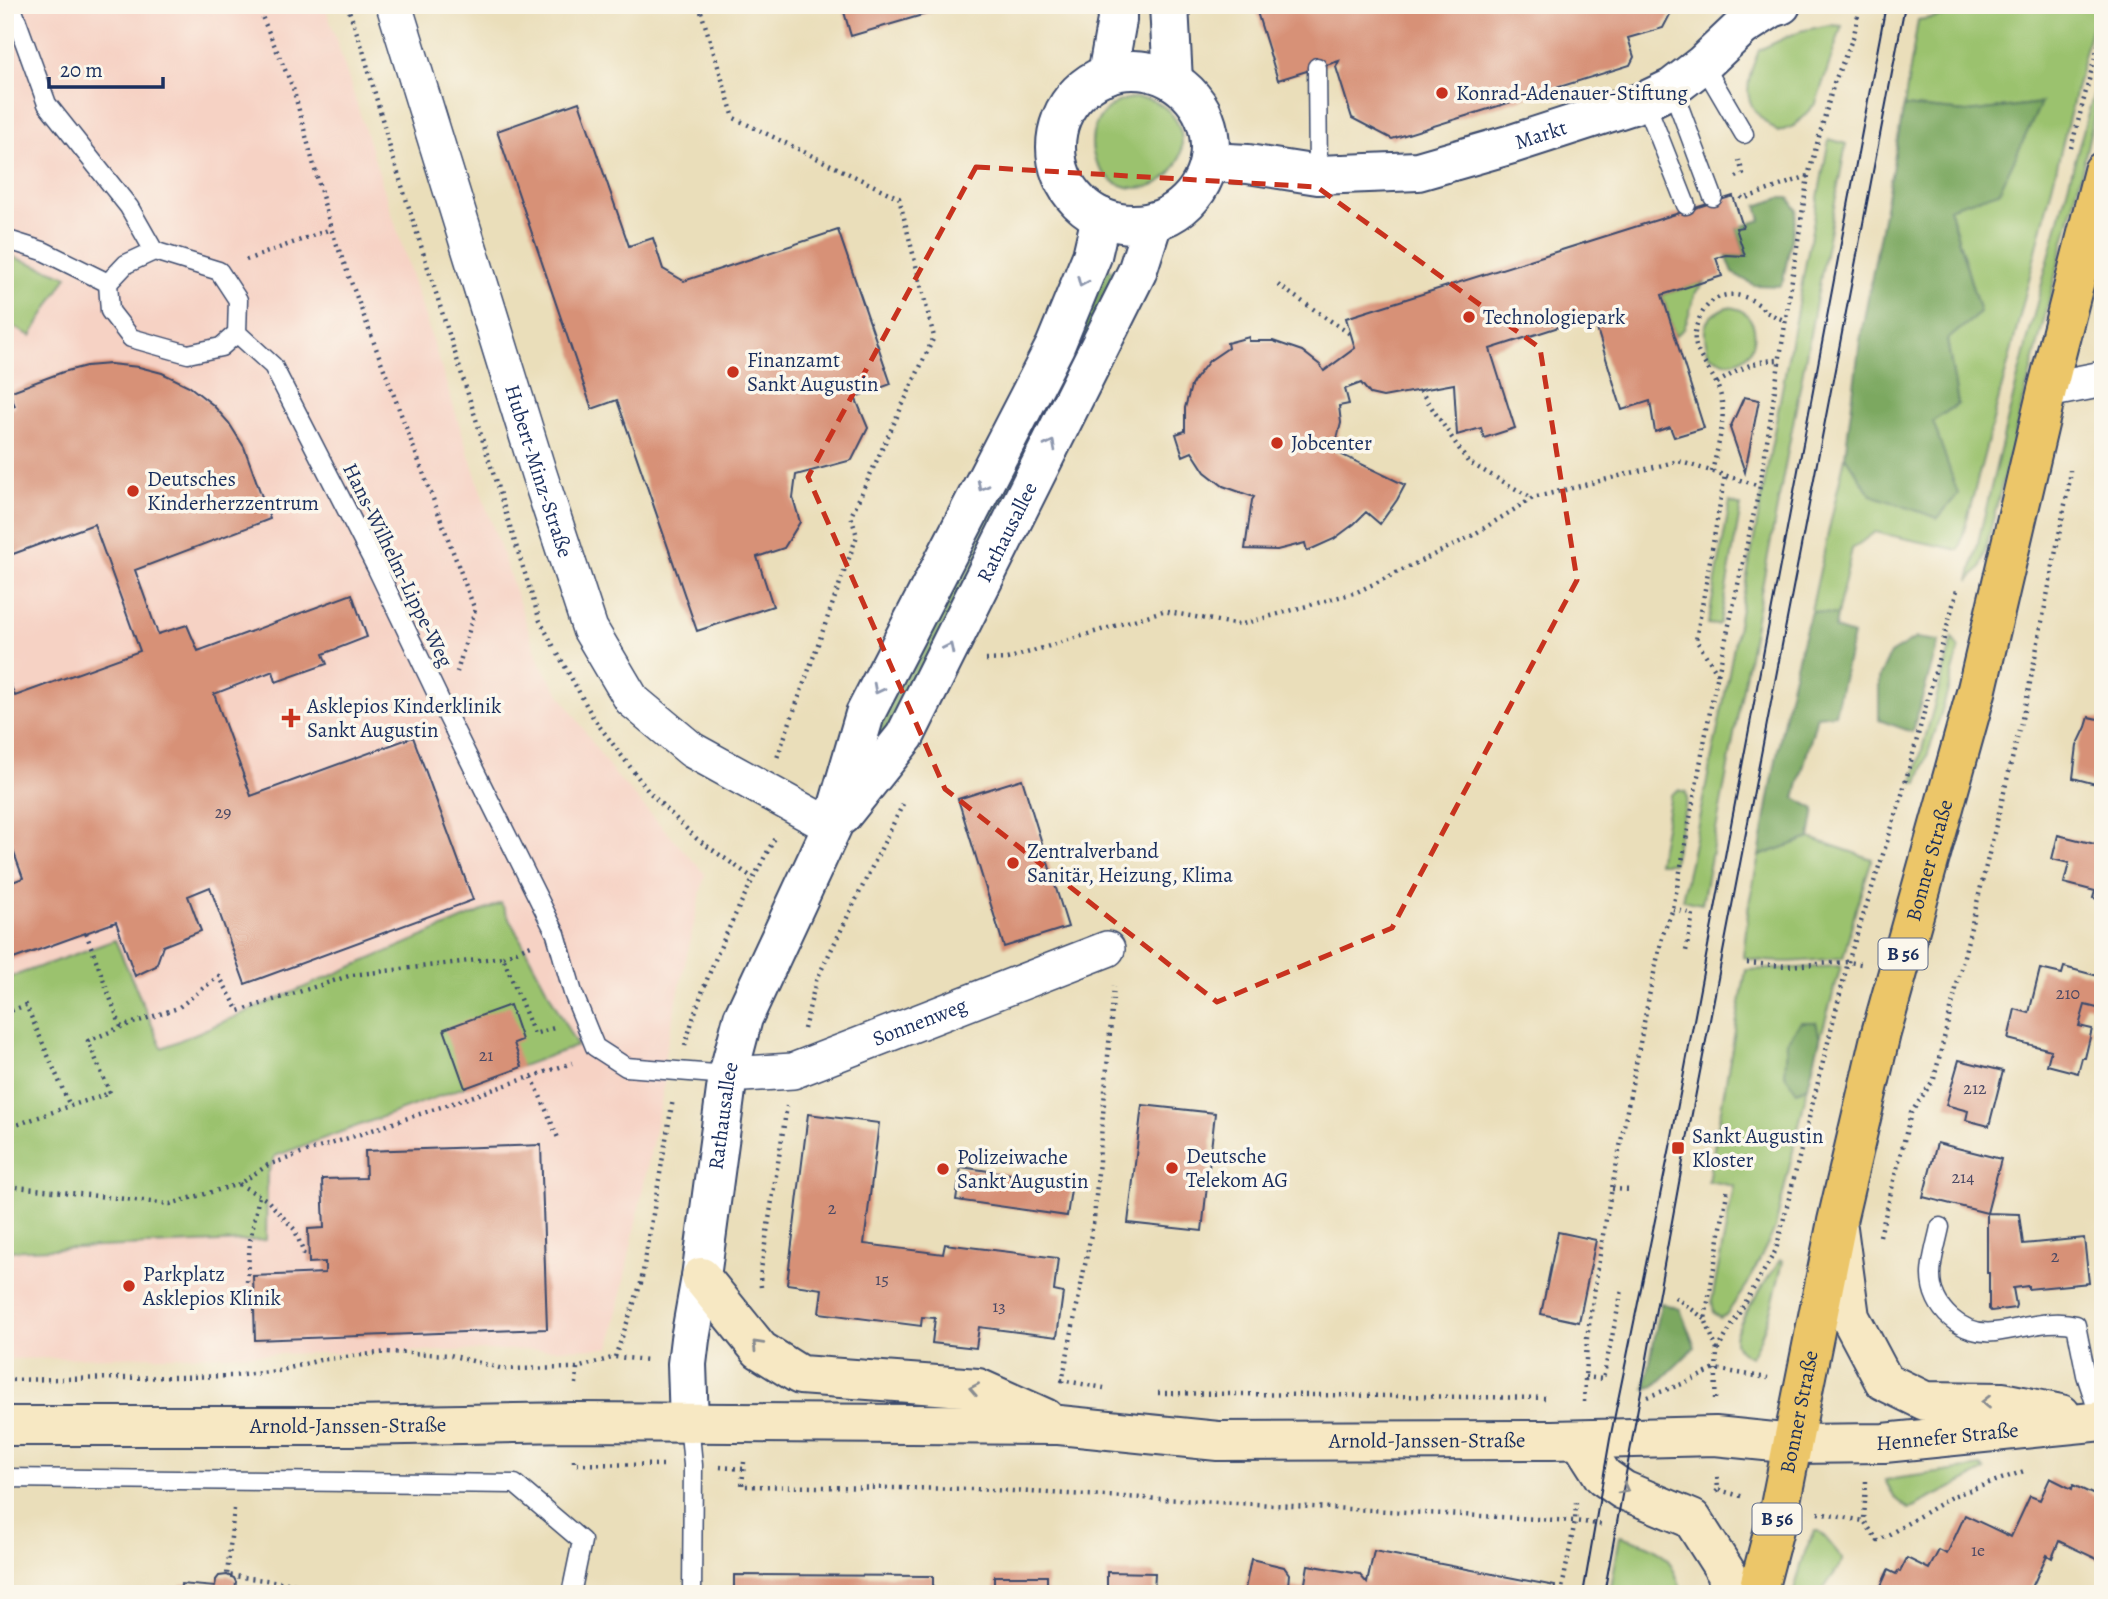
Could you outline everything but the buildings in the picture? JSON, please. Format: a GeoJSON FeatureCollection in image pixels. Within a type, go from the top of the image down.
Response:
{"type":"FeatureCollection","features":[{"type":"Feature","properties":{"kind":"main road","name":"Bonner Straße"},"geometry":{"type":"LineString","coordinates":[[1758,1594],[1794,1444],[1837,1221],[1881,1033],[1996,615],[2047,390],[2103,171]]}},
{"type":"Feature","properties":{"kind":"main road"},"geometry":{"type":"LineString","coordinates":[[1837,1221],[1850,1317],[1884,1381],[1925,1401],[2003,1402],[2102,1421]]}},
{"type":"Feature","properties":{"kind":"main road","name":"Arnold-Janssen-Straße"},"geometry":{"type":"LineString","coordinates":[[701,1277],[760,1350],[800,1374],[978,1388],[1059,1425]]}},
{"type":"Feature","properties":{"kind":"main road","name":"Hennefer Straße"},"geometry":{"type":"LineString","coordinates":[[1794,1444],[1868,1444],[2102,1421]]}},
{"type":"Feature","properties":{"kind":"main road","name":"Arnold-Janssen-Straße"},"geometry":{"type":"LineString","coordinates":[[5,1426],[262,1427],[574,1422],[1059,1425],[1218,1441],[1683,1439],[1715,1436],[1794,1444]]}},
{"type":"Feature","properties":{"kind":"main road"},"geometry":{"type":"LineString","coordinates":[[1580,1440],[1603,1476],[1623,1490],[1692,1519],[1727,1574],[1729,1594]]}},
{"type":"Feature","properties":{"kind":"street","name":"Hubert-Minz-Straße"},"geometry":{"type":"LineString","coordinates":[[394,5],[535,461],[590,629],[632,700],[692,750],[832,827]]}},
{"type":"Feature","properties":{"kind":"street"},"geometry":{"type":"LineString","coordinates":[[1107,75],[1117,20],[1117,5]]}},
{"type":"Feature","properties":{"kind":"street"},"geometry":{"type":"LineString","coordinates":[[1169,5],[1173,81]]}},
{"type":"Feature","properties":{"kind":"street","name":"Markt"},"geometry":{"type":"LineString","coordinates":[[1209,162],[1248,164],[1318,175],[1418,171],[1512,144],[1658,94],[1703,64],[1742,27],[1774,6]]}},
{"type":"Feature","properties":{"kind":"street"},"geometry":{"type":"LineString","coordinates":[[1126,70],[1147,71],[1173,81],[1195,101],[1209,128],[1209,162],[1203,180],[1192,197],[1174,212],[1153,222],[1127,223],[1101,217],[1082,204],[1067,186],[1060,171],[1056,140],[1064,113],[1083,89],[1107,75],[1126,70]]}},
{"type":"Feature","properties":{"kind":"street","name":"Rathausallee"},"geometry":{"type":"LineString","coordinates":[[689,1423],[687,1364],[728,1075],[743,1018],[832,827],[865,714],[1055,346],[1092,256],[1101,217]]}},
{"type":"Feature","properties":{"kind":"street","name":"Rathausallee"},"geometry":{"type":"LineString","coordinates":[[832,827],[905,736],[1137,272],[1153,222]]}},
{"type":"Feature","properties":{"kind":"street"},"geometry":{"type":"LineString","coordinates":[[2047,390],[2103,379]]}},
{"type":"Feature","properties":{"kind":"street","name":"Sonnenweg"},"geometry":{"type":"LineString","coordinates":[[728,1075],[793,1071],[1107,949]]}},
{"type":"Feature","properties":{"kind":"lane"},"geometry":{"type":"LineString","coordinates":[[10,5],[47,104],[129,207],[154,251]]}},
{"type":"Feature","properties":{"kind":"lane"},"geometry":{"type":"LineString","coordinates":[[1703,64],[1744,134]]}},
{"type":"Feature","properties":{"kind":"lane"},"geometry":{"type":"LineString","coordinates":[[1317,68],[1318,175]]}},
{"type":"Feature","properties":{"kind":"lane"},"geometry":{"type":"LineString","coordinates":[[1658,94],[1713,197]]}},
{"type":"Feature","properties":{"kind":"lane"},"geometry":{"type":"LineString","coordinates":[[1658,94],[1686,205]]}},
{"type":"Feature","properties":{"kind":"lane"},"geometry":{"type":"LineString","coordinates":[[5,239],[43,251],[108,283]]}},
{"type":"Feature","properties":{"kind":"lane"},"geometry":{"type":"LineString","coordinates":[[154,251],[219,271],[238,300],[237,333],[221,347],[188,354],[131,338],[110,311],[108,283],[126,264],[154,251]]}},
{"type":"Feature","properties":{"kind":"lane","name":"Hans-Wilhelm-Lippe-Weg"},"geometry":{"type":"LineString","coordinates":[[237,333],[273,366],[377,569],[556,934],[573,993],[595,1047],[626,1066],[728,1075]]}},
{"type":"Feature","properties":{"kind":"lane"},"geometry":{"type":"LineString","coordinates":[[1940,1227],[1931,1275],[1934,1296],[1948,1318],[1969,1331],[1992,1333],[2062,1321],[2076,1325],[2086,1375],[2102,1421]]}},
{"type":"Feature","properties":{"kind":"lane"},"geometry":{"type":"LineString","coordinates":[[689,1423],[693,1465],[692,1594]]}},
{"type":"Feature","properties":{"kind":"lane"},"geometry":{"type":"LineString","coordinates":[[5,1478],[515,1484],[582,1541],[571,1594]]}},
{"type":"Feature","properties":{"kind":"path"},"geometry":{"type":"LineString","coordinates":[[257,5],[293,88],[331,229],[475,610],[446,713]]}},
{"type":"Feature","properties":{"kind":"path"},"geometry":{"type":"LineString","coordinates":[[347,5],[430,275]]}},
{"type":"Feature","properties":{"kind":"path"},"geometry":{"type":"LineString","coordinates":[[699,5],[734,118],[899,198],[934,337],[851,516],[857,536],[766,791]]}},
{"type":"Feature","properties":{"kind":"path"},"geometry":{"type":"LineString","coordinates":[[1585,1399],[1587,1338],[1612,1189],[1651,986],[1663,934],[1673,909],[1718,674],[1760,486],[1808,176],[1834,83],[1854,35],[1860,5]]}},
{"type":"Feature","properties":{"kind":"path"},"geometry":{"type":"LineString","coordinates":[[1731,179],[1744,174],[1739,160]]}},
{"type":"Feature","properties":{"kind":"path"},"geometry":{"type":"LineString","coordinates":[[1737,189],[1743,199],[1808,176]]}},
{"type":"Feature","properties":{"kind":"path"},"geometry":{"type":"LineString","coordinates":[[219,271],[331,229]]}},
{"type":"Feature","properties":{"kind":"path"},"geometry":{"type":"LineString","coordinates":[[1278,285],[1350,334]]}},
{"type":"Feature","properties":{"kind":"path"},"geometry":{"type":"LineString","coordinates":[[1712,472],[1724,416],[1714,375],[1695,346],[1695,325],[1716,297],[1728,294],[1744,297],[1786,321]]}},
{"type":"Feature","properties":{"kind":"path"},"geometry":{"type":"LineString","coordinates":[[1717,383],[1762,360],[1780,360]]}},
{"type":"Feature","properties":{"kind":"path"},"geometry":{"type":"LineString","coordinates":[[1420,390],[1468,462],[1533,498]]}},
{"type":"Feature","properties":{"kind":"path"},"geometry":{"type":"LineString","coordinates":[[978,660],[1007,659],[1163,611],[1239,625],[1357,592],[1468,538],[1533,498],[1678,461],[1760,486]]}},
{"type":"Feature","properties":{"kind":"path"},"geometry":{"type":"LineString","coordinates":[[1877,1247],[1911,1113],[1934,1079],[2026,698],[2070,468]]}},
{"type":"Feature","properties":{"kind":"path"},"geometry":{"type":"LineString","coordinates":[[1718,674],[1696,640],[1720,512],[1724,475]]}},
{"type":"Feature","properties":{"kind":"path"},"geometry":{"type":"LineString","coordinates":[[1673,909],[1693,914],[1686,951]]}},
{"type":"Feature","properties":{"kind":"path"},"geometry":{"type":"LineString","coordinates":[[86,933],[121,1027]]}},
{"type":"Feature","properties":{"kind":"path"},"geometry":{"type":"LineString","coordinates":[[1059,1425],[1063,1381],[1094,1219],[1115,990],[1107,949]]}},
{"type":"Feature","properties":{"kind":"path"},"geometry":{"type":"LineString","coordinates":[[5,1129],[110,1093],[88,1041],[121,1027],[178,1009],[219,976],[239,1011],[352,975],[503,957],[534,1034],[554,1028],[561,1039]]}},
{"type":"Feature","properties":{"kind":"path"},"geometry":{"type":"LineString","coordinates":[[1639,1400],[1715,1369],[1717,1351],[1776,1250],[1848,962],[1786,966],[1747,963]]}},
{"type":"Feature","properties":{"kind":"path"},"geometry":{"type":"LineString","coordinates":[[5,1013],[26,1005],[71,1106]]}},
{"type":"Feature","properties":{"kind":"path"},"geometry":{"type":"LineString","coordinates":[[5,1179],[17,1187],[170,1204],[239,1184],[268,1165],[574,1062]]}},
{"type":"Feature","properties":{"kind":"path"},"geometry":{"type":"LineString","coordinates":[[761,1288],[760,1276],[793,1071]]}},
{"type":"Feature","properties":{"kind":"path"},"geometry":{"type":"LineString","coordinates":[[532,1077],[558,1139]]}},
{"type":"Feature","properties":{"kind":"path"},"geometry":{"type":"LineString","coordinates":[[239,1184],[267,1200],[295,1230],[304,1254],[309,1253]]}},
{"type":"Feature","properties":{"kind":"path"},"geometry":{"type":"LineString","coordinates":[[1717,1351],[1705,1319],[1728,1187]]}},
{"type":"Feature","properties":{"kind":"path"},"geometry":{"type":"LineString","coordinates":[[1612,1189],[1631,1190]]}},
{"type":"Feature","properties":{"kind":"path"},"geometry":{"type":"LineString","coordinates":[[246,1296],[250,1241],[259,1196]]}},
{"type":"Feature","properties":{"kind":"path"},"geometry":{"type":"LineString","coordinates":[[1585,1377],[1603,1379],[1622,1290]]}},
{"type":"Feature","properties":{"kind":"path"},"geometry":{"type":"LineString","coordinates":[[1675,1297],[1705,1319]]}},
{"type":"Feature","properties":{"kind":"path"},"geometry":{"type":"LineString","coordinates":[[5,1380],[234,1376],[278,1371],[320,1360],[387,1352],[450,1354],[503,1369],[578,1368],[615,1357]]}},
{"type":"Feature","properties":{"kind":"path"},"geometry":{"type":"LineString","coordinates":[[1148,1393],[1557,1398]]}},
{"type":"Feature","properties":{"kind":"path"},"geometry":{"type":"LineString","coordinates":[[1571,1398],[1596,1400]]}},
{"type":"Feature","properties":{"kind":"path"},"geometry":{"type":"LineString","coordinates":[[574,1464],[693,1465]]}},
{"type":"Feature","properties":{"kind":"path"},"geometry":{"type":"LineString","coordinates":[[1864,1521],[1878,1541],[1953,1496],[2038,1468]]}},
{"type":"Feature","properties":{"kind":"path"},"geometry":{"type":"LineString","coordinates":[[743,1469],[742,1486],[974,1489],[1575,1521],[1561,1594]]}},
{"type":"Feature","properties":{"kind":"path"},"geometry":{"type":"LineString","coordinates":[[237,1480],[227,1574],[340,1590]]}},
{"type":"Feature","properties":{"kind":"highlighted area"},"geometry":{"type":"Polygon","coordinates":[[[976,167],[1317,187],[1540,348],[1577,580],[1392,928],[1217,1002],[945,789],[808,477],[976,167]]]}},
{"type":"Feature","properties":{"kind":"shaded area","name":"Asklepios Kinderklinik Sankt Augustin"},"geometry":{"type":"Polygon","coordinates":[[[5,5],[325,5],[481,492],[541,666],[611,770],[705,874],[665,1054],[664,1087],[610,1348],[5,1359],[5,5]]]}},
{"type":"Feature","properties":{"kind":"green space"},"geometry":{"type":"Polygon","coordinates":[[[1992,5],[2097,5],[1959,550],[1875,532],[1852,549],[1837,615],[1811,611],[1845,456],[1871,495],[1933,421],[1958,404],[1947,339],[1980,313],[1949,207],[2040,103],[1967,112],[1904,106],[1918,20],[1972,12],[1992,5]]]}},
{"type":"Feature","properties":{"kind":"green space"},"geometry":{"type":"Polygon","coordinates":[[[1829,25],[1842,26],[1816,103],[1794,126],[1778,132],[1757,113],[1749,96],[1750,76],[1759,50],[1800,31],[1829,25]]]}},
{"type":"Feature","properties":{"kind":"green space"},"geometry":{"type":"Polygon","coordinates":[[[2102,78],[2081,175],[1981,567],[1969,581],[2046,266],[2098,79],[2102,78]]]}},
{"type":"Feature","properties":{"kind":"green space"},"geometry":{"type":"Polygon","coordinates":[[[1128,98],[1146,98],[1162,105],[1175,118],[1182,134],[1182,152],[1175,168],[1162,181],[1146,188],[1128,188],[1112,181],[1099,168],[1092,152],[1092,134],[1099,118],[1112,105],[1128,98]]]}},
{"type":"Feature","properties":{"kind":"green space"},"geometry":{"type":"Polygon","coordinates":[[[2041,103],[1999,192],[1949,208],[1980,313],[1947,340],[1958,404],[1933,421],[1958,494],[1938,518],[1871,495],[1845,456],[1860,340],[1904,106],[1967,112],[2041,103]]]}},
{"type":"Feature","properties":{"kind":"green space"},"geometry":{"type":"Polygon","coordinates":[[[1829,139],[1846,144],[1702,904],[1682,900],[1724,699],[1829,139]]]}},
{"type":"Feature","properties":{"kind":"green space"},"geometry":{"type":"Polygon","coordinates":[[[1780,198],[1789,198],[1797,210],[1783,281],[1780,286],[1754,285],[1733,273],[1726,255],[1745,256],[1736,228],[1761,220],[1757,206],[1780,198]]]}},
{"type":"Feature","properties":{"kind":"green space"},"geometry":{"type":"Polygon","coordinates":[[[5,254],[67,276],[31,336],[5,323],[5,254]]]}},
{"type":"Feature","properties":{"kind":"green space"},"geometry":{"type":"Polygon","coordinates":[[[1101,267],[1124,275],[880,751],[867,744],[1101,267]]]}},
{"type":"Feature","properties":{"kind":"green space"},"geometry":{"type":"Polygon","coordinates":[[[1705,281],[1696,292],[1684,329],[1675,336],[1662,295],[1705,281]]]}},
{"type":"Feature","properties":{"kind":"green space"},"geometry":{"type":"Polygon","coordinates":[[[1727,307],[1740,310],[1748,317],[1754,336],[1752,347],[1746,355],[1737,361],[1725,362],[1709,355],[1705,332],[1712,315],[1727,307]]]}},
{"type":"Feature","properties":{"kind":"green space"},"geometry":{"type":"Polygon","coordinates":[[[1730,502],[1741,506],[1720,623],[1708,624],[1730,502]]]}},
{"type":"Feature","properties":{"kind":"green space"},"geometry":{"type":"Polygon","coordinates":[[[1811,611],[1837,615],[1835,629],[1853,635],[1835,714],[1817,716],[1795,798],[1815,809],[1810,838],[1759,856],[1788,702],[1811,611]]]}},
{"type":"Feature","properties":{"kind":"green space"},"geometry":{"type":"Polygon","coordinates":[[[1916,638],[1939,641],[1912,732],[1879,720],[1879,678],[1890,654],[1916,638]]]}},
{"type":"Feature","properties":{"kind":"green space"},"geometry":{"type":"Polygon","coordinates":[[[1953,638],[1959,649],[1950,683],[1918,783],[1913,782],[1953,638]]]}},
{"type":"Feature","properties":{"kind":"green space"},"geometry":{"type":"Polygon","coordinates":[[[1678,790],[1686,792],[1687,799],[1673,863],[1658,863],[1671,795],[1678,790]]]}},
{"type":"Feature","properties":{"kind":"green space"},"geometry":{"type":"Polygon","coordinates":[[[1810,838],[1872,859],[1843,958],[1780,962],[1743,957],[1749,903],[1759,856],[1810,838]]]}},
{"type":"Feature","properties":{"kind":"green space"},"geometry":{"type":"Polygon","coordinates":[[[501,903],[577,1046],[275,1156],[267,1176],[266,1240],[5,1251],[5,979],[115,940],[162,1048],[501,903]]]}},
{"type":"Feature","properties":{"kind":"green space"},"geometry":{"type":"Polygon","coordinates":[[[1841,966],[1820,1039],[1816,1022],[1797,1091],[1808,1086],[1775,1229],[1747,1285],[1726,1315],[1720,1318],[1714,1313],[1712,1300],[1734,1186],[1708,1181],[1746,970],[1841,966]]]}},
{"type":"Feature","properties":{"kind":"green space"},"geometry":{"type":"Polygon","coordinates":[[[1801,1022],[1816,1022],[1820,1039],[1808,1086],[1797,1091],[1785,1075],[1787,1041],[1801,1022]]]}},
{"type":"Feature","properties":{"kind":"green space"},"geometry":{"type":"Polygon","coordinates":[[[1780,1260],[1783,1261],[1770,1310],[1751,1357],[1742,1353],[1736,1345],[1737,1331],[1780,1260]]]}},
{"type":"Feature","properties":{"kind":"green space"},"geometry":{"type":"Polygon","coordinates":[[[1661,1303],[1680,1309],[1695,1347],[1655,1386],[1645,1389],[1661,1303]]]}},
{"type":"Feature","properties":{"kind":"green space"},"geometry":{"type":"Polygon","coordinates":[[[1981,1467],[1985,1471],[1909,1509],[1894,1497],[1885,1480],[1981,1467]]]}},
{"type":"Feature","properties":{"kind":"green space"},"geometry":{"type":"Polygon","coordinates":[[[1815,1531],[1825,1537],[1843,1561],[1820,1594],[1793,1594],[1805,1552],[1815,1531]]]}},
{"type":"Feature","properties":{"kind":"green space"},"geometry":{"type":"Polygon","coordinates":[[[1620,1536],[1661,1553],[1673,1569],[1682,1594],[1610,1594],[1620,1536]]]}},
{"type":"Feature","properties":{"kind":"tram line"},"geometry":{"type":"LineString","coordinates":[[1583,1594],[1610,1439],[1670,1147],[1886,5]]}},
{"type":"Feature","properties":{"kind":"tram line"},"geometry":{"type":"LineString","coordinates":[[1604,1594],[1685,1150],[1905,5]]}},
{"type":"Feature","properties":{"kind":"place","name":"Konrad-Adenauer-Stiftung"},"geometry":{"type":"Point","coordinates":[1442,93]}},
{"type":"Feature","properties":{"kind":"place","name":"Technologiepark"},"geometry":{"type":"Point","coordinates":[1469,317]}},
{"type":"Feature","properties":{"kind":"place","name":"Finanzamt Sankt Augustin"},"geometry":{"type":"Point","coordinates":[733,372]}},
{"type":"Feature","properties":{"kind":"place","name":"Jobcenter"},"geometry":{"type":"Point","coordinates":[1277,443]}},
{"type":"Feature","properties":{"kind":"place","name":"Deutsches Kinderherzzentrum"},"geometry":{"type":"Point","coordinates":[133,491]}},
{"type":"Feature","properties":{"kind":"place","name":"Asklepios Kinderklinik Sankt Augustin"},"geometry":{"type":"Point","coordinates":[291,718]}},
{"type":"Feature","properties":{"kind":"place","name":"Zentralverband Sanitär, Heizung, Klima"},"geometry":{"type":"Point","coordinates":[1013,863]}},
{"type":"Feature","properties":{"kind":"place","name":"Sankt Augustin Kloster"},"geometry":{"type":"Point","coordinates":[1678,1148]}},
{"type":"Feature","properties":{"kind":"place","name":"Deutsche Telekom AG"},"geometry":{"type":"Point","coordinates":[1172,1168]}},
{"type":"Feature","properties":{"kind":"place","name":"Polizeiwache Sankt Augustin"},"geometry":{"type":"Point","coordinates":[943,1169]}},
{"type":"Feature","properties":{"kind":"place","name":"Parkplatz Asklepios Klinik"},"geometry":{"type":"Point","coordinates":[129,1286]}}]}
